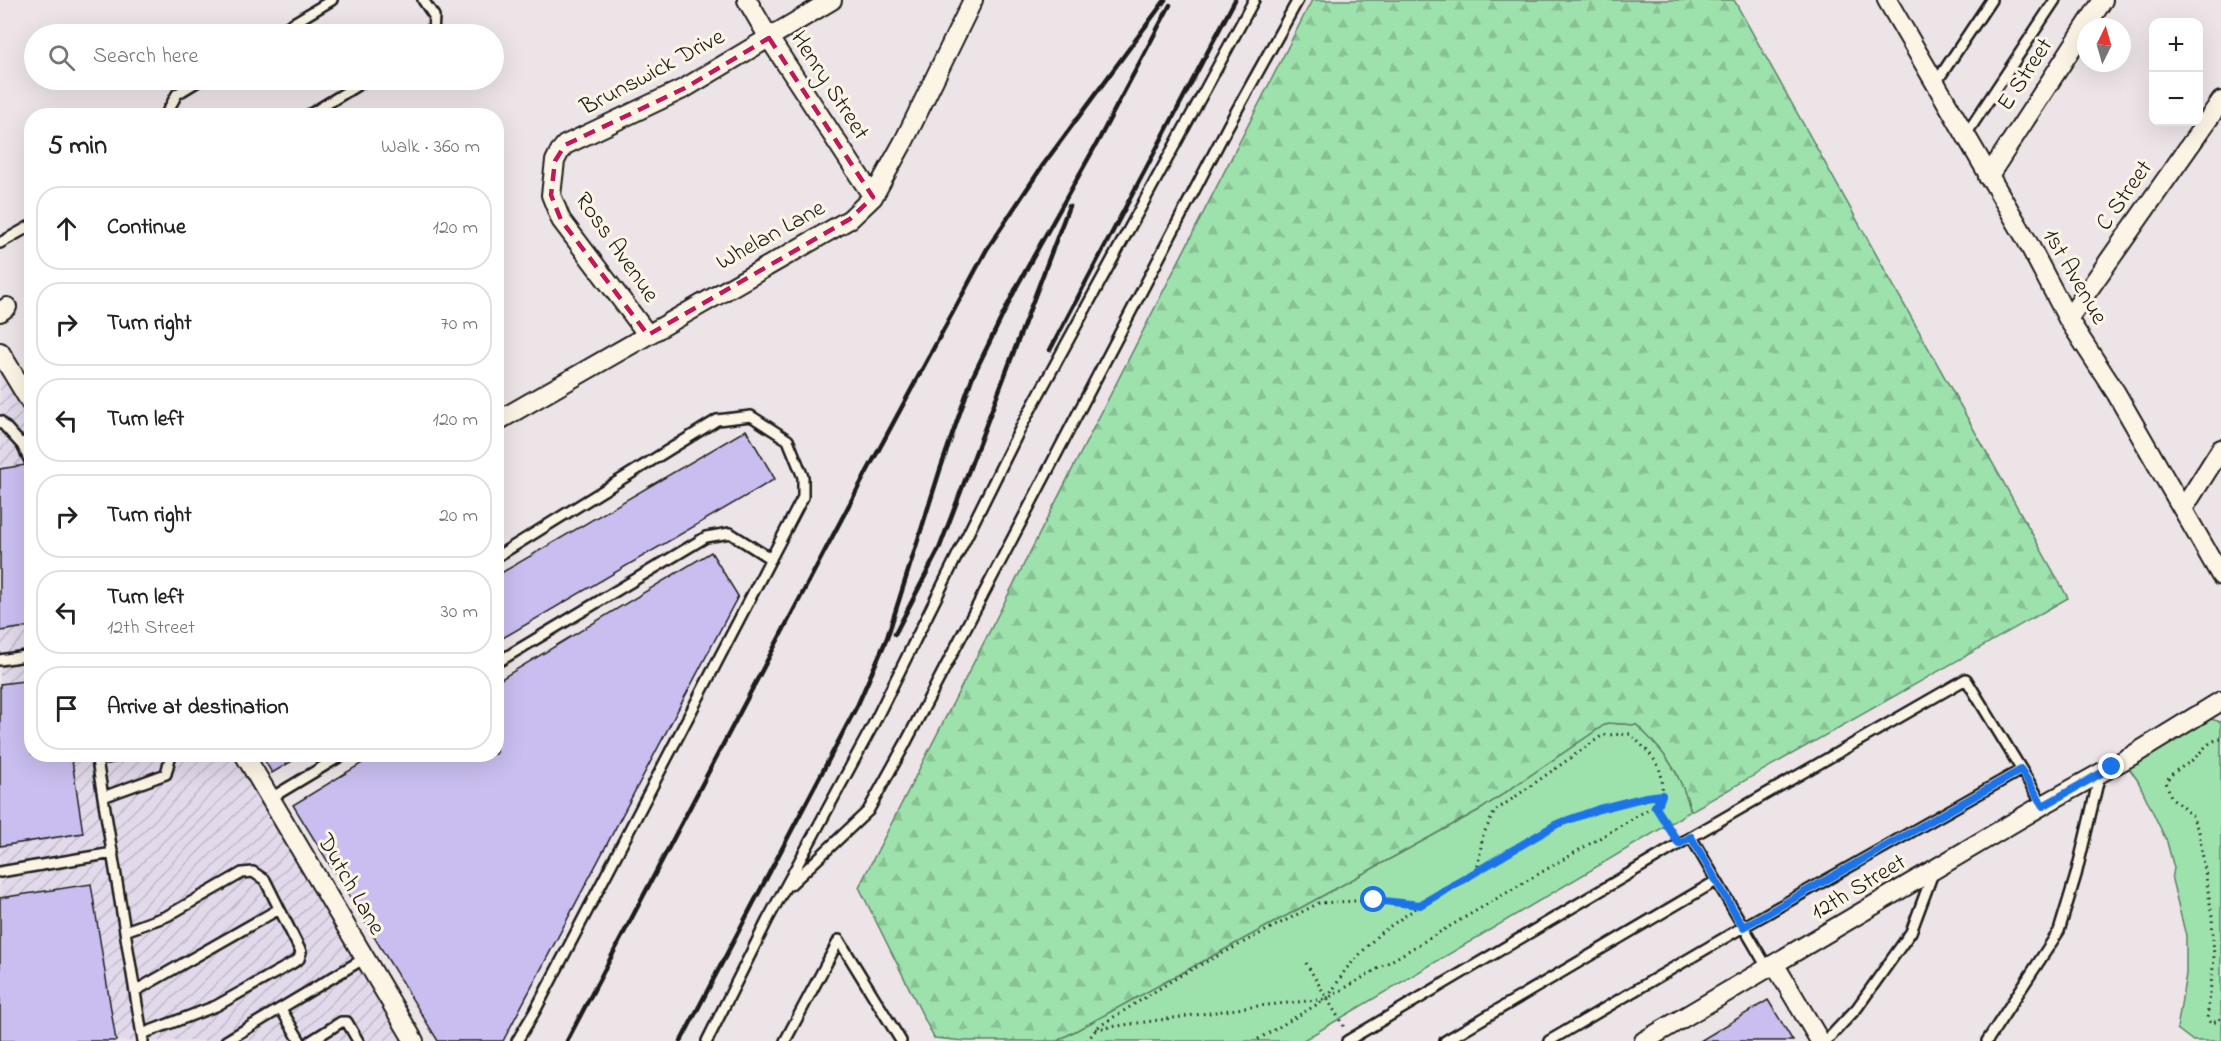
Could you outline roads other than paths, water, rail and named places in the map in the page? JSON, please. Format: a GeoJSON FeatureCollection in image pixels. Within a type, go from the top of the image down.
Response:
{"type":"FeatureCollection","features":[{"type":"Feature","properties":{"kind":"street","name":"Henry Street"},"geometry":{"type":"LineString","coordinates":[[747,0],[769,38],[873,197]]}},
{"type":"Feature","properties":{"kind":"street","name":"Brunswick Drive"},"geometry":{"type":"LineString","coordinates":[[551,187],[555,161],[566,145],[685,88],[832,0]]}},
{"type":"Feature","properties":{"kind":"street","name":"Whelan Lane"},"geometry":{"type":"LineString","coordinates":[[504,417],[850,219],[873,197],[904,141],[973,0]]}},
{"type":"Feature","properties":{"kind":"street","name":"1st Avenue"},"geometry":{"type":"LineString","coordinates":[[1887,0],[2025,239],[2068,319],[2116,393],[2221,576]]}},
{"type":"Feature","properties":{"kind":"street","name":"E Street"},"geometry":{"type":"LineString","coordinates":[[1988,177],[2103,0]]}},
{"type":"Feature","properties":{"kind":"street","name":"C Street"},"geometry":{"type":"LineString","coordinates":[[2068,319],[2221,101]]}},
{"type":"Feature","properties":{"kind":"street","name":"Ross Avenue"},"geometry":{"type":"LineString","coordinates":[[551,187],[551,195],[561,220],[648,335]]}},
{"type":"Feature","properties":{"kind":"street"},"geometry":{"type":"LineString","coordinates":[[0,352],[24,380]]}},
{"type":"Feature","properties":{"kind":"street"},"geometry":{"type":"LineString","coordinates":[[2183,509],[2221,449]]}},
{"type":"Feature","properties":{"kind":"street","name":"12th Street"},"geometry":{"type":"LineString","coordinates":[[1644,1041],[2221,701]]}},
{"type":"Feature","properties":{"kind":"street","name":"Dutch Lane"},"geometry":{"type":"LineString","coordinates":[[249,762],[414,1041]]}},
{"type":"Feature","properties":{"kind":"street"},"geometry":{"type":"LineString","coordinates":[[1772,967],[1820,1041]]}},
{"type":"Feature","properties":{"kind":"lane"},"geometry":{"type":"LineString","coordinates":[[292,24],[332,0]]}},
{"type":"Feature","properties":{"kind":"lane"},"geometry":{"type":"LineString","coordinates":[[423,0],[434,16],[434,24]]}},
{"type":"Feature","properties":{"kind":"lane"},"geometry":{"type":"LineString","coordinates":[[707,1041],[782,893],[873,725],[1022,425],[1254,0]]}},
{"type":"Feature","properties":{"kind":"lane"},"geometry":{"type":"LineString","coordinates":[[782,893],[868,811],[1228,126],[1298,0]]}},
{"type":"Feature","properties":{"kind":"lane"},"geometry":{"type":"LineString","coordinates":[[1935,84],[1991,0]]}},
{"type":"Feature","properties":{"kind":"lane"},"geometry":{"type":"LineString","coordinates":[[1965,136],[2055,0]]}},
{"type":"Feature","properties":{"kind":"lane"},"geometry":{"type":"LineString","coordinates":[[169,108],[177,93],[182,90]]}},
{"type":"Feature","properties":{"kind":"lane"},"geometry":{"type":"LineString","coordinates":[[320,108],[350,90]]}},
{"type":"Feature","properties":{"kind":"lane"},"geometry":{"type":"LineString","coordinates":[[0,243],[24,230]]}},
{"type":"Feature","properties":{"kind":"lane"},"geometry":{"type":"LineString","coordinates":[[504,552],[717,420],[751,416],[788,440],[803,477],[803,497],[535,1011],[517,1041]]}},
{"type":"Feature","properties":{"kind":"lane"},"geometry":{"type":"LineString","coordinates":[[0,421],[24,449]]}},
{"type":"Feature","properties":{"kind":"lane"},"geometry":{"type":"LineString","coordinates":[[504,658],[706,537],[730,533],[771,559]]}},
{"type":"Feature","properties":{"kind":"lane"},"geometry":{"type":"LineString","coordinates":[[0,660],[24,656]]}},
{"type":"Feature","properties":{"kind":"lane"},"geometry":{"type":"LineString","coordinates":[[1349,1040],[1679,844],[1966,679],[2043,806]]}},
{"type":"Feature","properties":{"kind":"lane"},"geometry":{"type":"LineString","coordinates":[[97,762],[142,1038],[216,1006],[299,959],[301,952],[265,880],[253,873],[242,873],[167,916],[125,931]]}},
{"type":"Feature","properties":{"kind":"lane"},"geometry":{"type":"LineString","coordinates":[[104,797],[166,774],[169,762]]}},
{"type":"Feature","properties":{"kind":"lane"},"geometry":{"type":"LineString","coordinates":[[271,798],[331,762]]}},
{"type":"Feature","properties":{"kind":"lane"},"geometry":{"type":"LineString","coordinates":[[1549,1041],[1743,927],[2021,770]]}},
{"type":"Feature","properties":{"kind":"lane"},"geometry":{"type":"LineString","coordinates":[[1987,1041],[2059,931],[2076,875],[2100,774]]}},
{"type":"Feature","properties":{"kind":"lane"},"geometry":{"type":"LineString","coordinates":[[1691,837],[1743,927],[1772,967]]}},
{"type":"Feature","properties":{"kind":"lane"},"geometry":{"type":"LineString","coordinates":[[0,872],[113,854]]}},
{"type":"Feature","properties":{"kind":"lane"},"geometry":{"type":"LineString","coordinates":[[1826,1041],[1857,1008],[1911,932],[1934,871]]}},
{"type":"Feature","properties":{"kind":"lane"},"geometry":{"type":"LineString","coordinates":[[1445,1041],[1716,881]]}},
{"type":"Feature","properties":{"kind":"lane"},"geometry":{"type":"LineString","coordinates":[[135,991],[279,909]]}},
{"type":"Feature","properties":{"kind":"lane"},"geometry":{"type":"LineString","coordinates":[[785,1041],[838,940],[901,1041]]}},
{"type":"Feature","properties":{"kind":"lane"},"geometry":{"type":"LineString","coordinates":[[226,1041],[365,958]]}},
{"type":"Feature","properties":{"kind":"lane"},"geometry":{"type":"LineString","coordinates":[[281,1009],[300,1041]]}},
{"type":"Feature","properties":{"kind":"lane"},"geometry":{"type":"LineString","coordinates":[[311,1041],[341,1022],[347,1022],[358,1041]]}},
{"type":"Feature","properties":{"kind":"railway"},"geometry":{"type":"LineString","coordinates":[[567,1041],[849,505],[987,249],[1043,165],[1165,0]]}},
{"type":"Feature","properties":{"kind":"railway"},"geometry":{"type":"LineString","coordinates":[[1050,350],[1235,0]]}},
{"type":"Feature","properties":{"kind":"railway"},"geometry":{"type":"LineString","coordinates":[[681,1041],[858,704],[887,638],[940,470],[972,378],[1017,286],[1097,143],[1170,5]]}},
{"type":"Feature","properties":{"kind":"railway"},"geometry":{"type":"LineString","coordinates":[[895,634],[939,549],[1069,206]]}}]}
